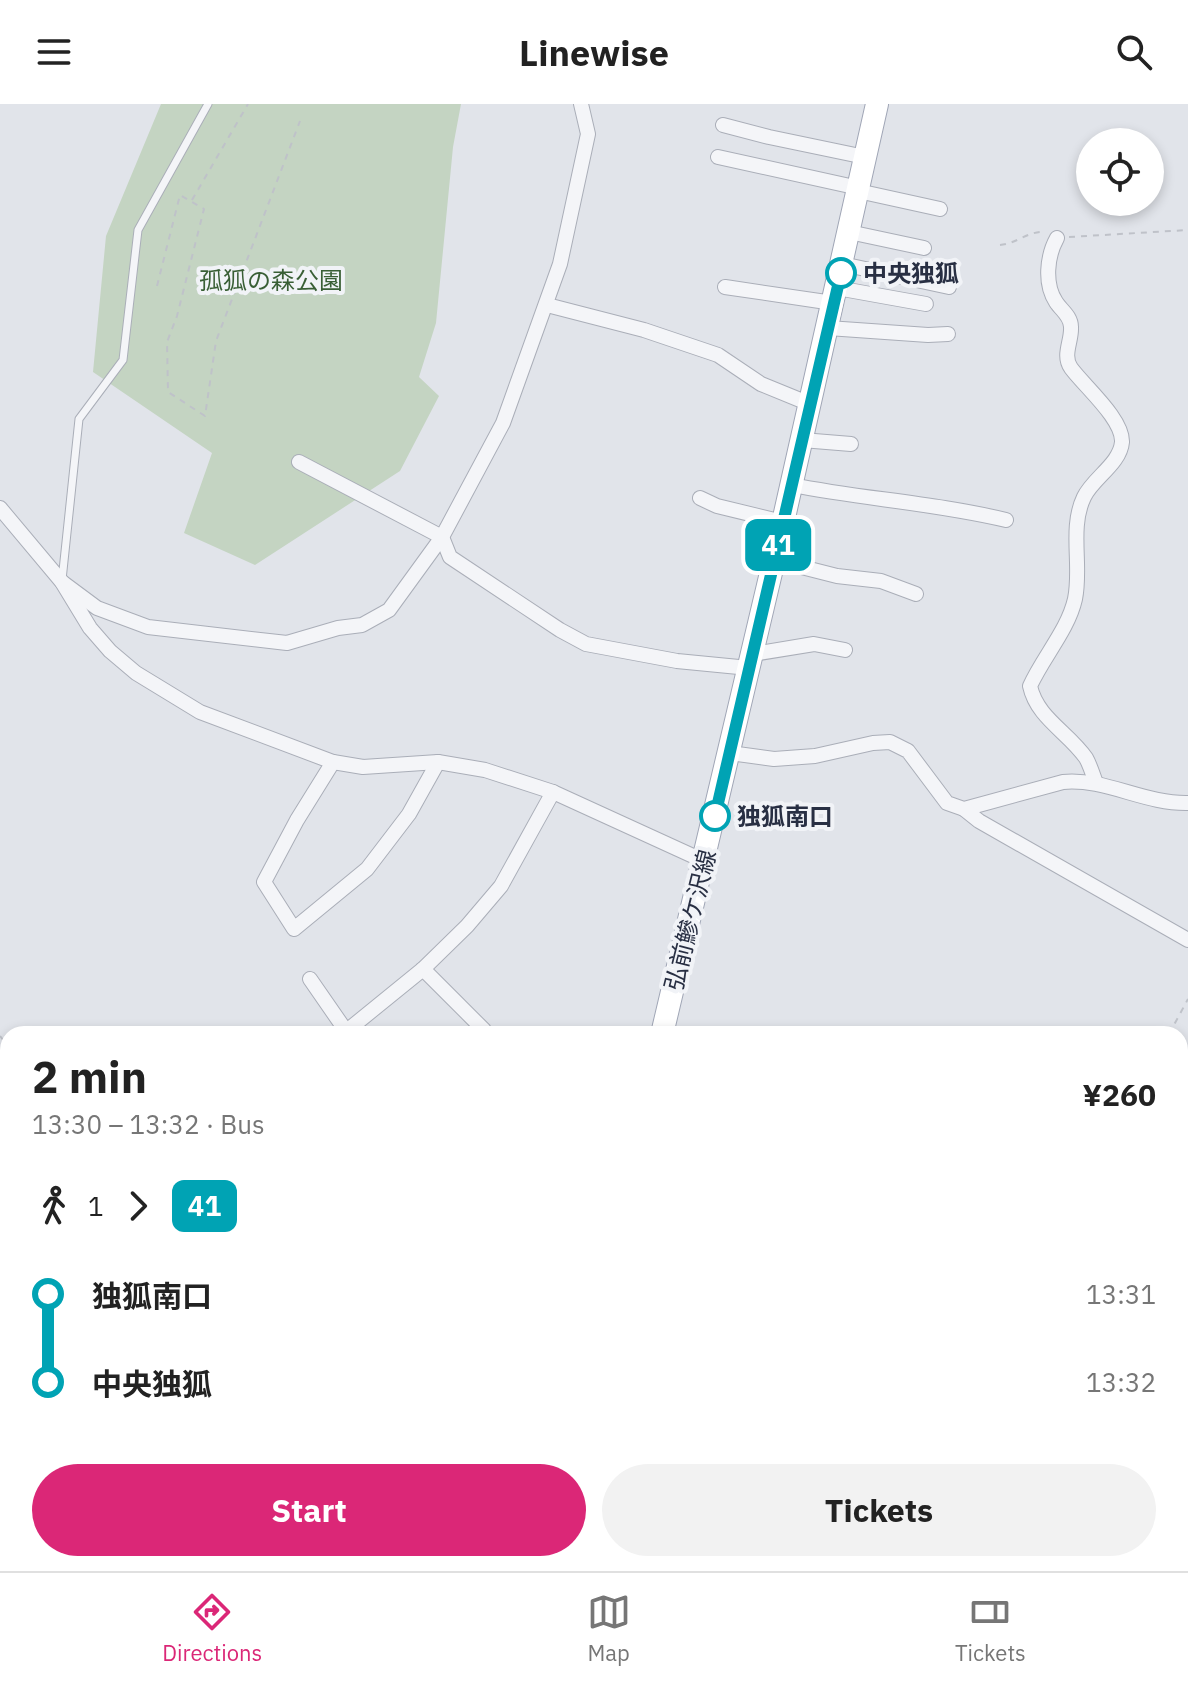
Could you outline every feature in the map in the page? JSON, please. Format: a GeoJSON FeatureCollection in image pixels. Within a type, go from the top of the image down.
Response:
{"type":"FeatureCollection","features":[{"type":"Feature","properties":{"kind":"main road","name":"弘前鰺ケ沢線"},"geometry":{"type":"LineString","coordinates":[[664,1026],[792,485],[876,104]]}},
{"type":"Feature","properties":{"kind":"street"},"geometry":{"type":"LineString","coordinates":[[62,582],[97,608],[148,627],[287,643],[338,628],[362,625],[389,610],[442,537],[459,500],[503,423],[522,363],[547,305],[570,224],[588,134],[581,104]]}},
{"type":"Feature","properties":{"kind":"street"},"geometry":{"type":"LineString","coordinates":[[723,125],[865,157]]}},
{"type":"Feature","properties":{"kind":"street"},"geometry":{"type":"LineString","coordinates":[[718,157],[940,209]]}},
{"type":"Feature","properties":{"kind":"street"},"geometry":{"type":"LineString","coordinates":[[849,232],[924,248]]}},
{"type":"Feature","properties":{"kind":"street"},"geometry":{"type":"LineString","coordinates":[[1057,238],[1048,273],[1049,287],[1056,302],[1069,317],[1069,365],[1112,415],[1119,426],[1122,443],[1115,458],[1084,496],[1076,529],[1079,570],[1075,600],[1030,686],[1041,711],[1087,760],[1096,783]]}},
{"type":"Feature","properties":{"kind":"street"},"geometry":{"type":"LineString","coordinates":[[842,264],[949,287]]}},
{"type":"Feature","properties":{"kind":"street"},"geometry":{"type":"LineString","coordinates":[[725,287],[926,304]]}},
{"type":"Feature","properties":{"kind":"street"},"geometry":{"type":"LineString","coordinates":[[547,305],[644,330],[718,355],[761,384],[810,404]]}},
{"type":"Feature","properties":{"kind":"street"},"geometry":{"type":"LineString","coordinates":[[828,328],[948,334]]}},
{"type":"Feature","properties":{"kind":"street"},"geometry":{"type":"LineString","coordinates":[[802,440],[851,444]]}},
{"type":"Feature","properties":{"kind":"street"},"geometry":{"type":"LineString","coordinates":[[299,462],[442,537],[450,557],[586,644],[677,661],[751,661],[814,644],[845,650]]}},
{"type":"Feature","properties":{"kind":"street"},"geometry":{"type":"LineString","coordinates":[[792,485],[919,503],[1006,520]]}},
{"type":"Feature","properties":{"kind":"street"},"geometry":{"type":"LineString","coordinates":[[700,498],[717,506],[783,522]]}},
{"type":"Feature","properties":{"kind":"street"},"geometry":{"type":"LineString","coordinates":[[0,508],[62,582],[90,628],[110,651],[136,673],[200,712],[333,762],[363,767],[438,762],[485,770],[553,792],[704,861]]}},
{"type":"Feature","properties":{"kind":"street"},"geometry":{"type":"LineString","coordinates":[[774,560],[837,576],[881,581],[916,594]]}},
{"type":"Feature","properties":{"kind":"street"},"geometry":{"type":"LineString","coordinates":[[730,753],[774,759],[815,756],[890,742],[908,751],[947,803],[964,809],[979,821],[1188,940]]}},
{"type":"Feature","properties":{"kind":"street"},"geometry":{"type":"LineString","coordinates":[[333,762],[264,882],[294,929],[367,869],[409,814],[438,762]]}},
{"type":"Feature","properties":{"kind":"street"},"geometry":{"type":"LineString","coordinates":[[964,809],[1063,782],[1096,783],[1125,794],[1188,803]]}},
{"type":"Feature","properties":{"kind":"street"},"geometry":{"type":"LineString","coordinates":[[352,1026],[423,969],[467,926],[501,886],[553,792]]}},
{"type":"Feature","properties":{"kind":"street"},"geometry":{"type":"LineString","coordinates":[[423,969],[480,1026]]}},
{"type":"Feature","properties":{"kind":"street"},"geometry":{"type":"LineString","coordinates":[[310,979],[340,1026]]}},
{"type":"Feature","properties":{"kind":"lane"},"geometry":{"type":"LineString","coordinates":[[62,582],[79,419],[123,360],[138,230],[208,104]]}},
{"type":"Feature","properties":{"kind":"path"},"geometry":{"type":"LineString","coordinates":[[191,201],[248,104]]}},
{"type":"Feature","properties":{"kind":"path"},"geometry":{"type":"LineString","coordinates":[[157,286],[180,195],[204,209],[177,316],[167,342],[168,392],[205,416],[216,341],[300,121]]}},
{"type":"Feature","properties":{"kind":"path"},"geometry":{"type":"LineString","coordinates":[[1000,245],[1042,231],[1057,238],[1188,230]]}},
{"type":"Feature","properties":{"kind":"path"},"geometry":{"type":"LineString","coordinates":[[1173,1026],[1188,999]]}},
{"type":"Feature","properties":{"kind":"green space","name":"孤狐の森公園"},"geometry":{"type":"Polygon","coordinates":[[[161,104],[461,104],[453,147],[436,323],[419,377],[439,396],[400,471],[255,565],[184,533],[212,453],[93,372],[106,236],[161,104]]]}},
{"type":"Feature","properties":{"kind":"bus line","name":"41"},"geometry":{"type":"LineString","coordinates":[[715,816],[841,273]]}},
{"type":"Feature","properties":{"kind":"place","name":"中央独狐"},"geometry":{"type":"Point","coordinates":[841,273]}},
{"type":"Feature","properties":{"kind":"place","name":"独狐南口"},"geometry":{"type":"Point","coordinates":[715,816]}}]}
